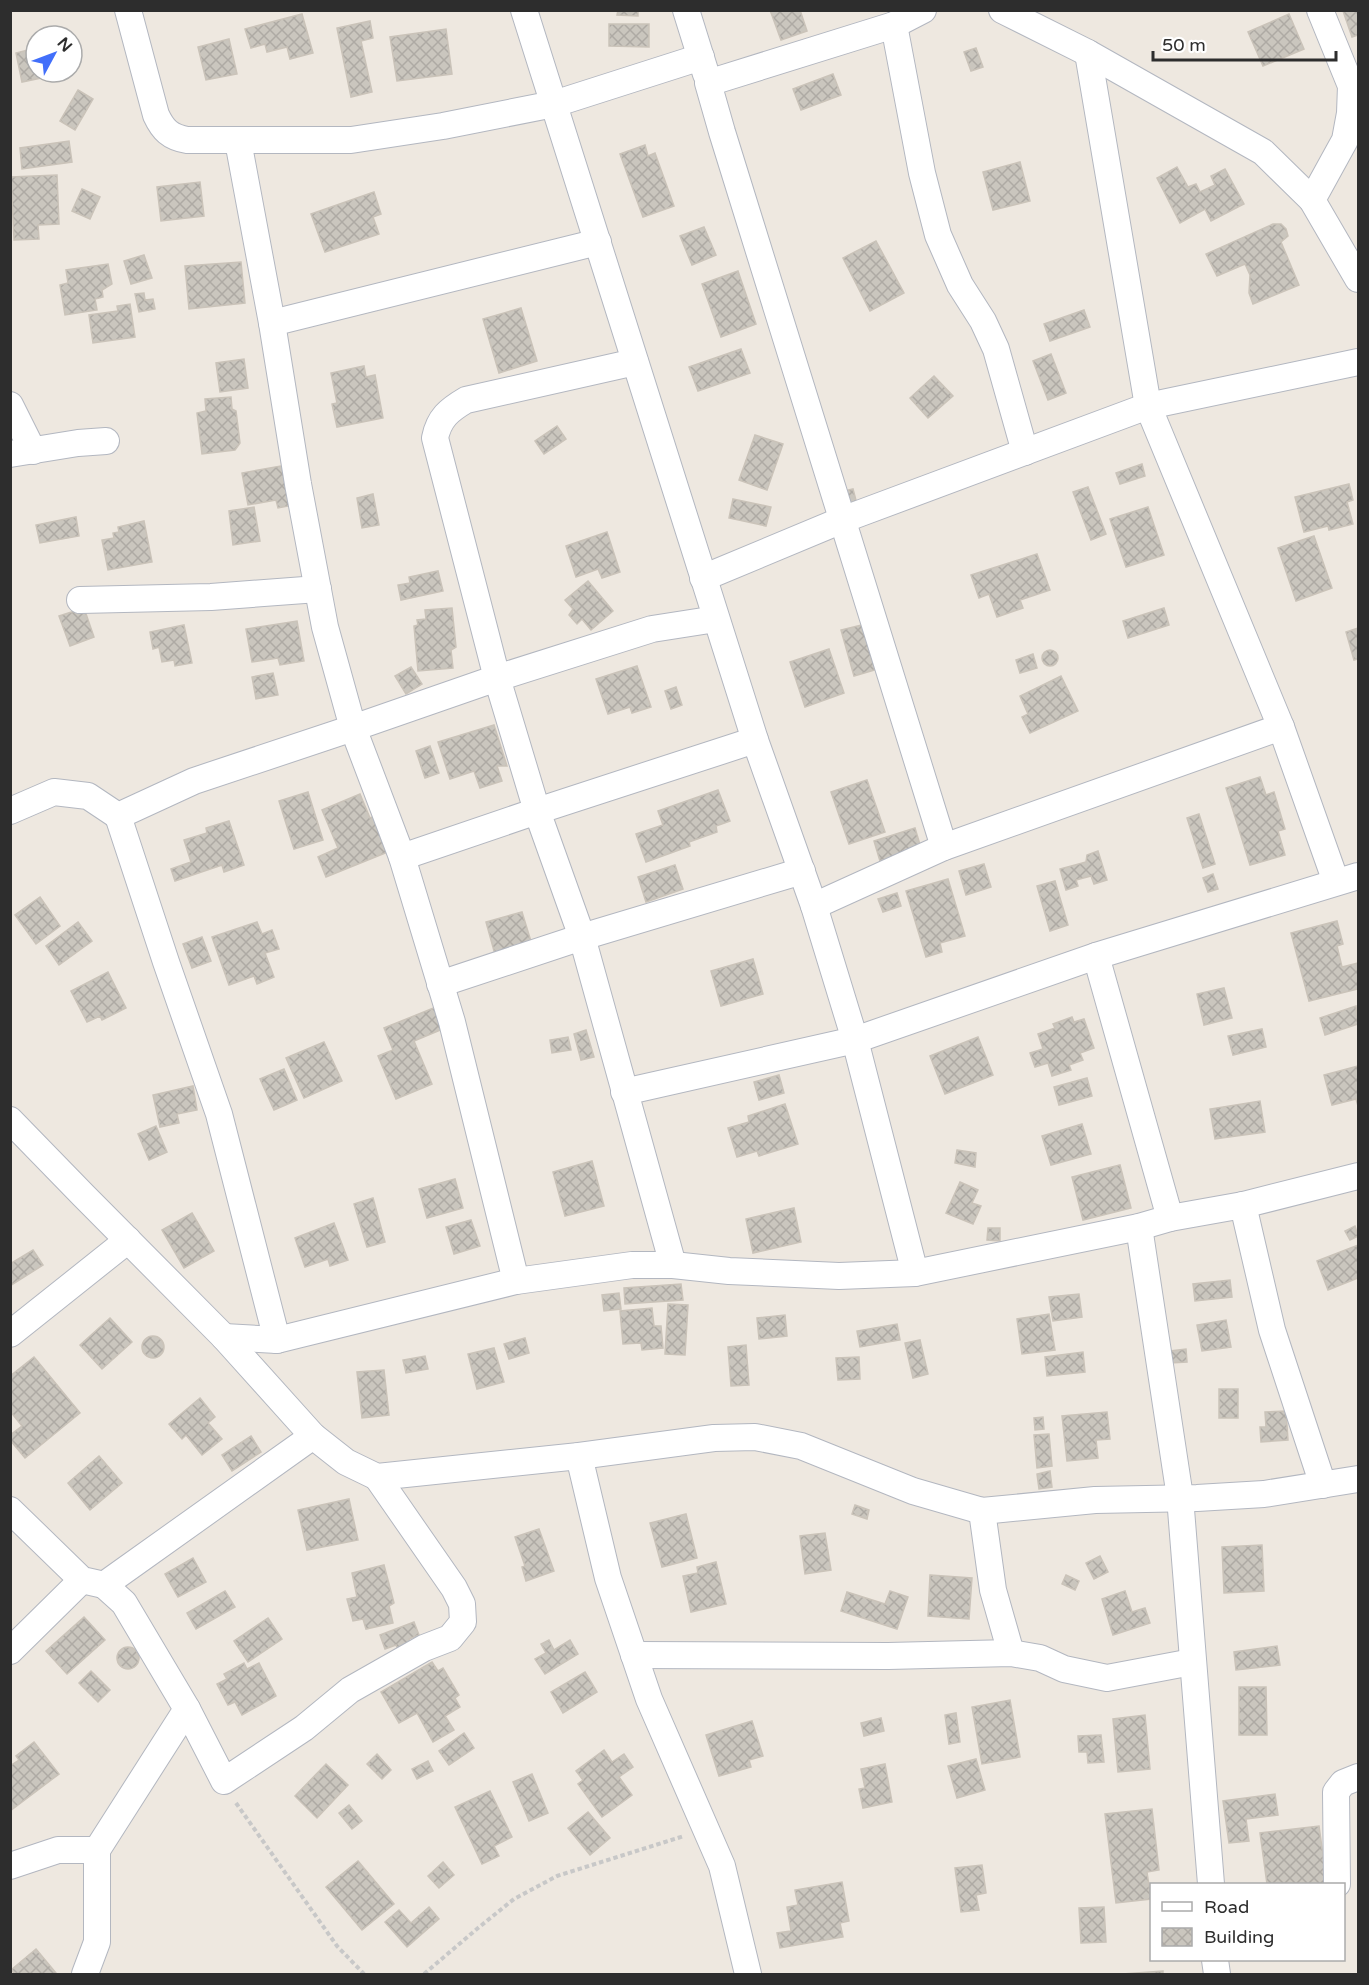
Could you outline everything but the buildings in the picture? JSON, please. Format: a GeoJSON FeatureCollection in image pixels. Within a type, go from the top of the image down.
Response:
{"type":"FeatureCollection","features":[{"type":"Feature","properties":{"kind":"street"},"geometry":{"type":"LineString","coordinates":[[128,10],[156,115],[169,134],[177,138],[238,141],[351,140],[444,126],[554,104],[700,57]]}},
{"type":"Feature","properties":{"kind":"street"},"geometry":{"type":"LineString","coordinates":[[525,10],[755,740],[814,906],[855,1040],[915,1273]]}},
{"type":"Feature","properties":{"kind":"street"},"geometry":{"type":"LineString","coordinates":[[686,10],[944,847]]}},
{"type":"Feature","properties":{"kind":"street"},"geometry":{"type":"LineString","coordinates":[[708,83],[894,25],[923,10]]}},
{"type":"Feature","properties":{"kind":"street"},"geometry":{"type":"LineString","coordinates":[[1002,10],[1088,53],[1263,152],[1311,200],[1359,279]]}},
{"type":"Feature","properties":{"kind":"street"},"geometry":{"type":"LineString","coordinates":[[1311,200],[1345,140],[1350,113],[1351,86],[1320,10]]}},
{"type":"Feature","properties":{"kind":"street"},"geometry":{"type":"LineString","coordinates":[[894,25],[922,172],[938,235],[960,285],[983,321],[996,349],[1024,452]]}},
{"type":"Feature","properties":{"kind":"street"},"geometry":{"type":"LineString","coordinates":[[624,1092],[855,1040],[1096,956],[1347,879],[1281,727],[1148,406],[1088,53]]}},
{"type":"Feature","properties":{"kind":"street"},"geometry":{"type":"LineString","coordinates":[[238,141],[273,323],[298,484],[325,627],[353,728],[402,858],[452,1023],[516,1281]]}},
{"type":"Feature","properties":{"kind":"street"},"geometry":{"type":"LineString","coordinates":[[273,323],[598,242]]}},
{"type":"Feature","properties":{"kind":"street"},"geometry":{"type":"LineString","coordinates":[[635,362],[466,400],[444,416],[437,425],[435,438],[497,678],[537,811],[582,937],[673,1265]]}},
{"type":"Feature","properties":{"kind":"street"},"geometry":{"type":"LineString","coordinates":[[703,578],[842,520],[1148,406],[1359,362]]}},
{"type":"Feature","properties":{"kind":"street"},"geometry":{"type":"LineString","coordinates":[[10,405],[22,452],[106,441]]}},
{"type":"Feature","properties":{"kind":"street"},"geometry":{"type":"LineString","coordinates":[[80,600],[211,597],[318,589]]}},
{"type":"Feature","properties":{"kind":"street"},"geometry":{"type":"LineString","coordinates":[[118,816],[194,781],[497,678],[652,629],[716,619]]}},
{"type":"Feature","properties":{"kind":"street"},"geometry":{"type":"LineString","coordinates":[[814,906],[944,847],[1281,727]]}},
{"type":"Feature","properties":{"kind":"street"},"geometry":{"type":"LineString","coordinates":[[402,858],[755,740]]}},
{"type":"Feature","properties":{"kind":"street"},"geometry":{"type":"LineString","coordinates":[[10,811],[54,792],[88,796],[118,816],[219,1114],[276,1340]]}},
{"type":"Feature","properties":{"kind":"street"},"geometry":{"type":"LineString","coordinates":[[440,984],[582,937],[802,872]]}},
{"type":"Feature","properties":{"kind":"street"},"geometry":{"type":"LineString","coordinates":[[1096,956],[1170,1218]]}},
{"type":"Feature","properties":{"kind":"street"},"geometry":{"type":"LineString","coordinates":[[10,1120],[224,1337],[313,1436],[346,1462],[377,1477],[454,1588],[462,1604],[463,1622],[450,1638],[424,1648],[350,1690],[304,1728],[224,1781],[187,1709],[124,1603],[93,1582],[10,1510]]}},
{"type":"Feature","properties":{"kind":"street"},"geometry":{"type":"LineString","coordinates":[[224,1337],[276,1340],[516,1281],[632,1265],[673,1265],[729,1271],[839,1276],[915,1273],[1139,1227],[1170,1218],[1243,1205],[1359,1176]]}},
{"type":"Feature","properties":{"kind":"street"},"geometry":{"type":"LineString","coordinates":[[1243,1205],[1272,1330],[1323,1485]]}},
{"type":"Feature","properties":{"kind":"street"},"geometry":{"type":"LineString","coordinates":[[1139,1227],[1180,1497],[1210,1883]]}},
{"type":"Feature","properties":{"kind":"street"},"geometry":{"type":"LineString","coordinates":[[10,1334],[128,1240]]}},
{"type":"Feature","properties":{"kind":"street"},"geometry":{"type":"LineString","coordinates":[[10,1651],[93,1582],[313,1436]]}},
{"type":"Feature","properties":{"kind":"street"},"geometry":{"type":"LineString","coordinates":[[377,1477],[579,1456],[714,1438],[755,1437],[801,1446],[913,1491],[982,1510],[1095,1500],[1264,1494],[1359,1479]]}},
{"type":"Feature","properties":{"kind":"street"},"geometry":{"type":"LineString","coordinates":[[579,1456],[608,1578],[649,1699],[722,1866],[748,1974]]}},
{"type":"Feature","properties":{"kind":"street"},"geometry":{"type":"LineString","coordinates":[[982,1510],[993,1590],[1011,1653]]}},
{"type":"Feature","properties":{"kind":"street"},"geometry":{"type":"LineString","coordinates":[[634,1655],[888,1656],[1011,1653],[1040,1658],[1064,1670],[1107,1678],[1192,1662]]}},
{"type":"Feature","properties":{"kind":"street"},"geometry":{"type":"LineString","coordinates":[[85,1974],[97,1942],[97,1850],[187,1709]]}},
{"type":"Feature","properties":{"kind":"street"},"geometry":{"type":"LineString","coordinates":[[1337,1883],[1336,1792],[1343,1783],[1359,1777]]}},
{"type":"Feature","properties":{"kind":"street"},"geometry":{"type":"LineString","coordinates":[[10,1866],[58,1850],[97,1850]]}},
{"type":"Feature","properties":{"kind":"path"},"geometry":{"type":"LineString","coordinates":[[224,1781],[241,1812],[337,1946],[364,1974]]}},
{"type":"Feature","properties":{"kind":"path"},"geometry":{"type":"LineString","coordinates":[[424,1974],[514,1899],[558,1876],[706,1829]]}}]}
